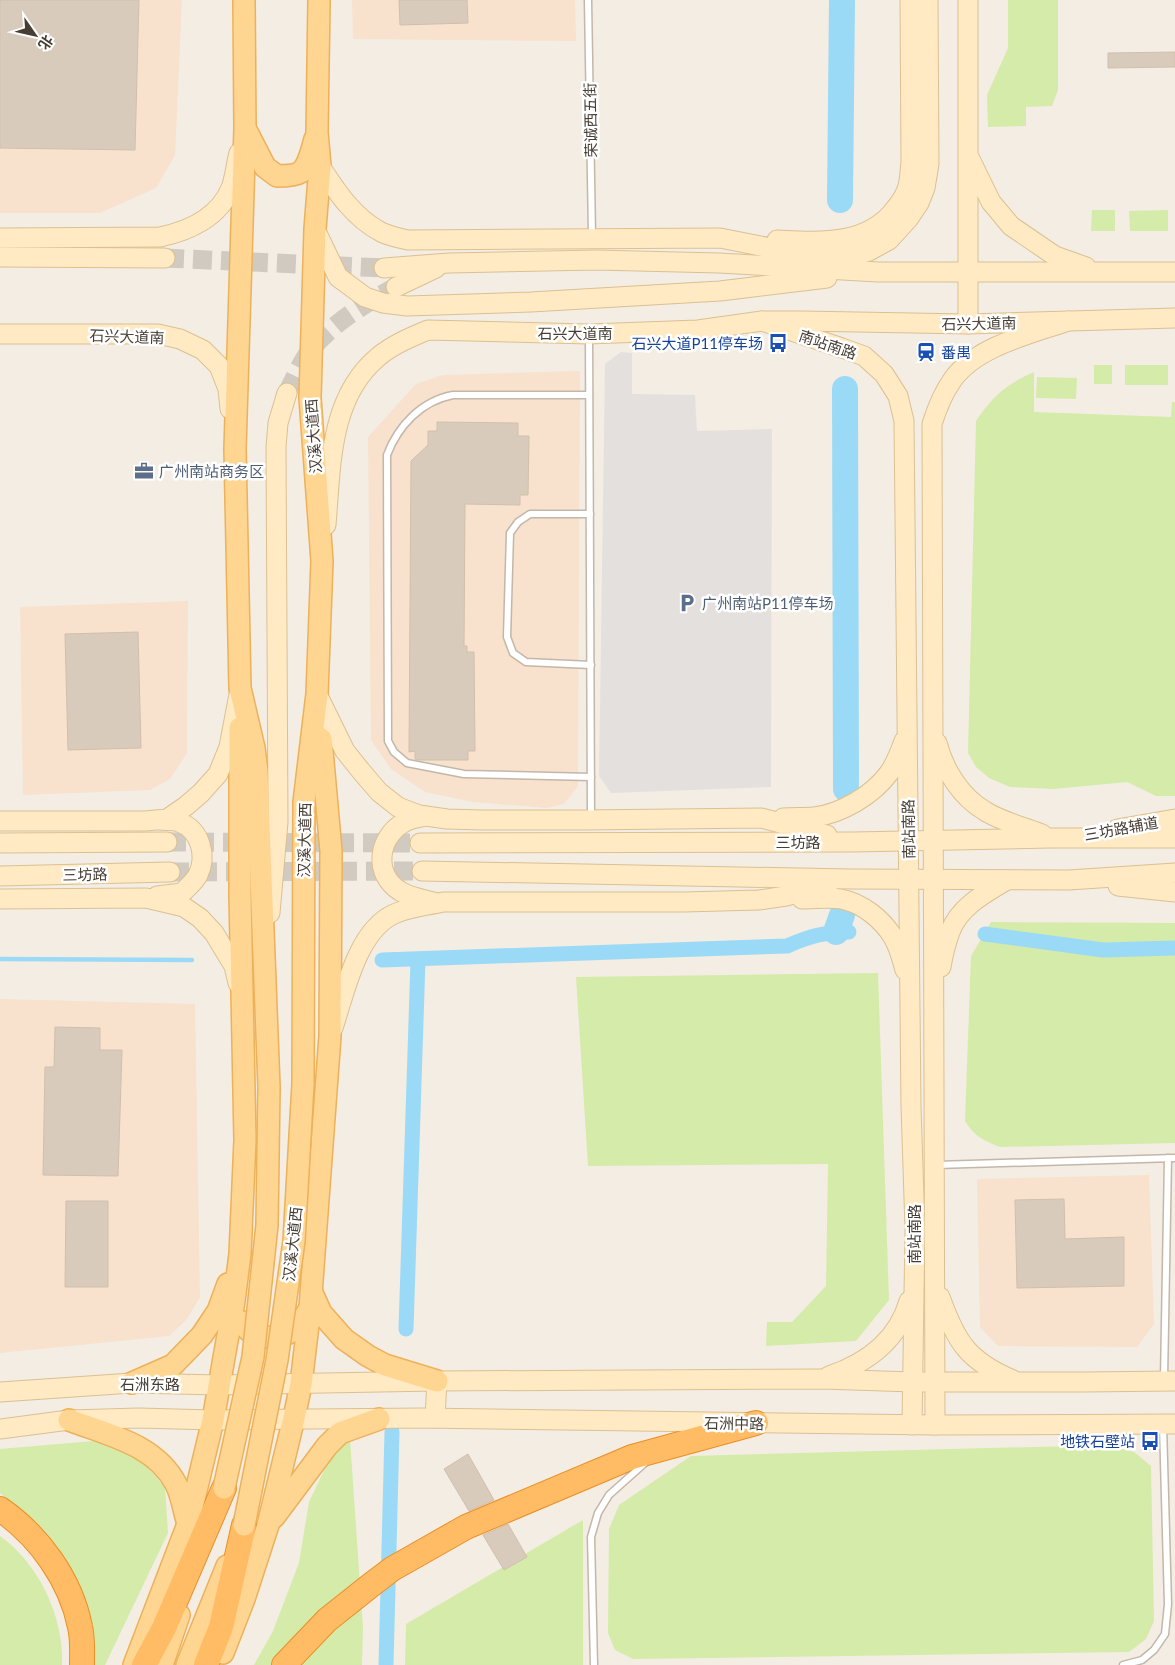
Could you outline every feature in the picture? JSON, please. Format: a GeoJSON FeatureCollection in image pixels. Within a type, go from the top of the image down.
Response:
{"type":"FeatureCollection","features":[{"type":"Feature","properties":{"kind":"highway"},"geometry":{"type":"LineString","coordinates":[[284,1665],[327,1620],[370,1585],[392,1569],[466,1527],[632,1457],[756,1423]]}},
{"type":"Feature","properties":{"kind":"highway"},"geometry":{"type":"LineString","coordinates":[[144,1665],[164,1628],[224,1488]]}},
{"type":"Feature","properties":{"kind":"highway"},"geometry":{"type":"LineString","coordinates":[[0,1509],[10,1516],[36,1542],[58,1569],[76,1612],[80,1627],[82,1657]]}},
{"type":"Feature","properties":{"kind":"highway"},"geometry":{"type":"LineString","coordinates":[[206,1665],[221,1627],[244,1525]]}},
{"type":"Feature","properties":{"kind":"main road","name":"汉溪大道西"},"geometry":{"type":"LineString","coordinates":[[162,1665],[224,1488],[254,1348],[267,1225],[269,1087],[257,772],[254,748],[240,688],[235,449],[244,128],[244,0]]}},
{"type":"Feature","properties":{"kind":"main road","name":"汉溪大道西"},"geometry":{"type":"LineString","coordinates":[[187,1665],[244,1525],[277,1360],[294,1241],[303,1084],[304,802],[317,694],[322,561],[310,398],[315,229],[320,166],[317,132],[319,0]]}},
{"type":"Feature","properties":{"kind":"main road"},"geometry":{"type":"LineString","coordinates":[[320,166],[341,198],[360,218],[382,233],[408,240],[720,238],[808,241],[850,239],[874,230],[889,217],[900,203],[908,186],[911,162],[910,0]]}},
{"type":"Feature","properties":{"kind":"main road"},"geometry":{"type":"LineString","coordinates":[[774,266],[848,257],[869,250],[889,240],[909,218],[919,203],[925,188],[929,164],[928,0]]}},
{"type":"Feature","properties":{"kind":"main road"},"geometry":{"type":"LineString","coordinates":[[968,0],[968,324]]}},
{"type":"Feature","properties":{"kind":"main road"},"geometry":{"type":"LineString","coordinates":[[244,128],[265,167],[277,176],[301,172],[309,159],[317,132]]}},
{"type":"Feature","properties":{"kind":"main road"},"geometry":{"type":"LineString","coordinates":[[0,238],[160,238],[181,232],[205,219],[221,203],[230,188],[244,128]]}},
{"type":"Feature","properties":{"kind":"main road"},"geometry":{"type":"LineString","coordinates":[[968,154],[991,202],[1011,226],[1054,256],[1102,272]]}},
{"type":"Feature","properties":{"kind":"main road"},"geometry":{"type":"LineString","coordinates":[[315,229],[338,277],[366,298],[383,303],[407,306],[531,302],[720,291],[878,272]]}},
{"type":"Feature","properties":{"kind":"main road"},"geometry":{"type":"LineString","coordinates":[[720,238],[878,272]]}},
{"type":"Feature","properties":{"kind":"main road"},"geometry":{"type":"LineString","coordinates":[[0,257],[166,258]]}},
{"type":"Feature","properties":{"kind":"main road"},"geometry":{"type":"LineString","coordinates":[[384,268],[449,263],[596,260],[719,263],[878,272],[1175,272]]}},
{"type":"Feature","properties":{"kind":"main road"},"geometry":{"type":"LineString","coordinates":[[396,287],[449,263]]}},
{"type":"Feature","properties":{"kind":"main road"},"geometry":{"type":"LineString","coordinates":[[407,306],[407,316],[416,325],[428,330]]}},
{"type":"Feature","properties":{"kind":"main road","name":"石兴大道南"},"geometry":{"type":"LineString","coordinates":[[322,561],[334,437],[344,405],[356,381],[378,357],[404,340],[428,330],[589,334],[698,330],[762,321],[802,320],[968,324],[1175,318]]}},
{"type":"Feature","properties":{"kind":"main road","name":"南站南路"},"geometry":{"type":"LineString","coordinates":[[762,321],[864,356],[884,374],[898,396],[904,422],[911,1106],[915,1229],[912,1424]]}},
{"type":"Feature","properties":{"kind":"main road","name":"南站南路"},"geometry":{"type":"LineString","coordinates":[[935,1425],[932,424],[940,400],[953,378],[972,360],[992,348],[1068,321]]}},
{"type":"Feature","properties":{"kind":"main road","name":"石兴大道南"},"geometry":{"type":"LineString","coordinates":[[0,334],[158,334],[180,339],[203,350],[220,366],[228,390],[235,449]]}},
{"type":"Feature","properties":{"kind":"main road"},"geometry":{"type":"LineString","coordinates":[[265,966],[278,822],[276,447],[278,423],[287,393]]}},
{"type":"Feature","properties":{"kind":"main road"},"geometry":{"type":"LineString","coordinates":[[0,821],[167,820],[201,793],[218,774],[229,747],[240,688]]}},
{"type":"Feature","properties":{"kind":"main road"},"geometry":{"type":"LineString","coordinates":[[134,1665],[188,1524],[213,1420],[234,1301],[240,1254],[245,1140],[240,894],[240,688]]}},
{"type":"Feature","properties":{"kind":"main road"},"geometry":{"type":"LineString","coordinates":[[317,694],[345,751],[379,792],[398,807],[425,816],[456,819],[592,820],[815,817],[836,812],[867,794],[889,773],[897,760],[904,741],[907,715]]}},
{"type":"Feature","properties":{"kind":"main road"},"geometry":{"type":"LineString","coordinates":[[218,1665],[244,1599],[268,1525],[294,1418],[311,1301],[330,1036],[331,851],[317,694]]}},
{"type":"Feature","properties":{"kind":"main road"},"geometry":{"type":"LineString","coordinates":[[933,722],[939,749],[949,774],[969,799],[986,812],[1059,838]]}},
{"type":"Feature","properties":{"kind":"main road"},"geometry":{"type":"LineString","coordinates":[[425,816],[404,822],[386,839],[382,849],[382,866],[385,877],[400,891],[414,897],[439,903]]}},
{"type":"Feature","properties":{"kind":"main road"},"geometry":{"type":"LineString","coordinates":[[761,818],[853,842]]}},
{"type":"Feature","properties":{"kind":"main road","name":"三坊路辅道"},"geometry":{"type":"LineString","coordinates":[[1059,838],[1175,819]]}},
{"type":"Feature","properties":{"kind":"main road"},"geometry":{"type":"LineString","coordinates":[[0,898],[146,898],[182,893],[198,875],[202,858],[199,842],[193,831],[178,821],[160,820]]}},
{"type":"Feature","properties":{"kind":"main road","name":"三坊路"},"geometry":{"type":"LineString","coordinates":[[420,843],[853,842],[1175,838]]}},
{"type":"Feature","properties":{"kind":"main road","name":"三坊路"},"geometry":{"type":"LineString","coordinates":[[0,843],[168,842]]}},
{"type":"Feature","properties":{"kind":"main road"},"geometry":{"type":"LineString","coordinates":[[422,871],[851,879],[1069,880],[1175,873]]}},
{"type":"Feature","properties":{"kind":"main road","name":"三坊路"},"geometry":{"type":"LineString","coordinates":[[0,876],[170,872]]}},
{"type":"Feature","properties":{"kind":"main road"},"geometry":{"type":"LineString","coordinates":[[759,900],[786,896],[851,879]]}},
{"type":"Feature","properties":{"kind":"main road"},"geometry":{"type":"LineString","coordinates":[[934,997],[950,930],[960,915],[978,897],[1008,879]]}},
{"type":"Feature","properties":{"kind":"main road"},"geometry":{"type":"LineString","coordinates":[[1069,880],[1175,892]]}},
{"type":"Feature","properties":{"kind":"main road"},"geometry":{"type":"LineString","coordinates":[[146,898],[184,907],[200,918],[214,933],[234,966],[243,1001]]}},
{"type":"Feature","properties":{"kind":"main road"},"geometry":{"type":"LineString","coordinates":[[330,1036],[361,946],[372,931],[391,915],[406,909],[439,903],[839,899],[863,907],[873,915],[893,938],[910,983]]}},
{"type":"Feature","properties":{"kind":"main road"},"geometry":{"type":"LineString","coordinates":[[132,1383],[173,1365],[202,1335],[218,1311],[240,1254]]}},
{"type":"Feature","properties":{"kind":"main road"},"geometry":{"type":"LineString","coordinates":[[822,1379],[844,1371],[886,1343],[901,1324],[914,1283]]}},
{"type":"Feature","properties":{"kind":"main road"},"geometry":{"type":"LineString","coordinates":[[935,1283],[950,1325],[959,1341],[976,1360],[992,1371],[1019,1382]]}},
{"type":"Feature","properties":{"kind":"main road"},"geometry":{"type":"LineString","coordinates":[[234,1301],[245,1328],[259,1336],[276,1338],[295,1329],[311,1301]]}},
{"type":"Feature","properties":{"kind":"main road"},"geometry":{"type":"LineString","coordinates":[[311,1301],[344,1339],[368,1356],[385,1365],[437,1381]]}},
{"type":"Feature","properties":{"kind":"main road"},"geometry":{"type":"LineString","coordinates":[[300,1384],[437,1381],[822,1379],[913,1382],[1170,1381]]}},
{"type":"Feature","properties":{"kind":"main road"},"geometry":{"type":"LineString","coordinates":[[435,1418],[437,1381]]}},
{"type":"Feature","properties":{"kind":"main road","name":"石洲东路"},"geometry":{"type":"LineString","coordinates":[[0,1392],[132,1383],[300,1384]]}},
{"type":"Feature","properties":{"kind":"main road"},"geometry":{"type":"LineString","coordinates":[[68,1388],[77,1392],[80,1398],[80,1408],[69,1420]]}},
{"type":"Feature","properties":{"kind":"main road"},"geometry":{"type":"LineString","coordinates":[[0,1429],[69,1420],[294,1418]]}},
{"type":"Feature","properties":{"kind":"main road","name":"石洲中路"},"geometry":{"type":"LineString","coordinates":[[294,1418],[435,1418],[935,1425],[1169,1424]]}},
{"type":"Feature","properties":{"kind":"main road"},"geometry":{"type":"LineString","coordinates":[[268,1525],[327,1446],[340,1433],[379,1419]]}},
{"type":"Feature","properties":{"kind":"main road"},"geometry":{"type":"LineString","coordinates":[[69,1420],[132,1442],[150,1454],[163,1466],[176,1484],[188,1524]]}},
{"type":"Feature","properties":{"kind":"lane","name":"荣诚西五街"},"geometry":{"type":"LineString","coordinates":[[588,0],[592,239]]}},
{"type":"Feature","properties":{"kind":"lane"},"geometry":{"type":"LineString","coordinates":[[589,334],[592,820]]}},
{"type":"Feature","properties":{"kind":"lane"},"geometry":{"type":"LineString","coordinates":[[589,395],[453,395],[439,398],[428,403],[404,424],[393,439],[387,455],[388,741],[394,752],[407,762],[464,774],[591,777]]}},
{"type":"Feature","properties":{"kind":"lane"},"geometry":{"type":"LineString","coordinates":[[590,514],[530,514],[518,522],[510,532],[507,637],[513,653],[526,662],[591,665]]}},
{"type":"Feature","properties":{"kind":"lane"},"geometry":{"type":"LineString","coordinates":[[934,1165],[1172,1158],[1170,1381]]}},
{"type":"Feature","properties":{"kind":"lane"},"geometry":{"type":"LineString","coordinates":[[1123,1665],[1142,1660],[1154,1650],[1165,1634],[1168,1604],[1169,1424]]}},
{"type":"Feature","properties":{"kind":"lane"},"geometry":{"type":"LineString","coordinates":[[594,1665],[591,1537],[598,1513],[609,1495],[663,1448]]}},
{"type":"Feature","properties":{"kind":"shaded area"},"geometry":{"type":"Polygon","coordinates":[[[0,0],[182,0],[175,155],[156,188],[100,213],[0,213],[0,0]]]}},
{"type":"Feature","properties":{"kind":"shaded area"},"geometry":{"type":"Polygon","coordinates":[[[352,0],[575,0],[576,41],[353,39],[352,0]]]}},
{"type":"Feature","properties":{"kind":"shaded area","name":"广州南站P11停车场"},"geometry":{"type":"Polygon","coordinates":[[[621,352],[632,353],[632,394],[695,395],[697,431],[772,429],[771,787],[611,793],[599,776],[605,364],[621,352]]]}},
{"type":"Feature","properties":{"kind":"shaded area"},"geometry":{"type":"Polygon","coordinates":[[[580,371],[578,786],[564,804],[547,808],[473,802],[425,792],[391,769],[371,740],[368,437],[416,384],[443,375],[580,371]]]}},
{"type":"Feature","properties":{"kind":"shaded area"},"geometry":{"type":"Polygon","coordinates":[[[188,601],[187,753],[170,779],[150,790],[23,795],[20,607],[188,601]]]}},
{"type":"Feature","properties":{"kind":"shaded area"},"geometry":{"type":"Polygon","coordinates":[[[0,999],[195,1004],[200,1297],[187,1319],[169,1336],[0,1353],[0,999]]]}},
{"type":"Feature","properties":{"kind":"shaded area"},"geometry":{"type":"Polygon","coordinates":[[[1149,1175],[1154,1324],[1137,1347],[998,1346],[980,1327],[977,1179],[1149,1175]]]}},
{"type":"Feature","properties":{"kind":"green space"},"geometry":{"type":"Polygon","coordinates":[[[1008,0],[1058,0],[1058,90],[1052,106],[1026,107],[1026,126],[988,127],[987,95],[1008,48],[1008,0]]]}},
{"type":"Feature","properties":{"kind":"green space"},"geometry":{"type":"Polygon","coordinates":[[[1092,210],[1115,210],[1115,231],[1091,231],[1092,210]]]}},
{"type":"Feature","properties":{"kind":"green space"},"geometry":{"type":"Polygon","coordinates":[[[1168,210],[1168,231],[1130,231],[1129,211],[1168,210]]]}},
{"type":"Feature","properties":{"kind":"green space"},"geometry":{"type":"Polygon","coordinates":[[[1094,365],[1112,365],[1112,384],[1094,384],[1094,365]]]}},
{"type":"Feature","properties":{"kind":"green space"},"geometry":{"type":"Polygon","coordinates":[[[1125,365],[1168,365],[1168,385],[1125,385],[1125,365]]]}},
{"type":"Feature","properties":{"kind":"green space"},"geometry":{"type":"Polygon","coordinates":[[[1034,372],[1034,412],[1171,417],[1172,402],[1175,402],[1175,796],[1156,796],[1127,782],[1054,789],[1010,787],[989,778],[976,767],[968,753],[976,421],[989,404],[1008,386],[1034,372]]]}},
{"type":"Feature","properties":{"kind":"green space"},"geometry":{"type":"Polygon","coordinates":[[[1037,377],[1077,378],[1076,399],[1036,398],[1037,377]]]}},
{"type":"Feature","properties":{"kind":"green space"},"geometry":{"type":"Polygon","coordinates":[[[991,922],[1175,923],[1175,1143],[1000,1147],[984,1140],[972,1131],[965,1121],[971,956],[991,922]]]}},
{"type":"Feature","properties":{"kind":"green space"},"geometry":{"type":"Polygon","coordinates":[[[878,973],[889,1300],[856,1341],[766,1346],[767,1322],[792,1322],[826,1286],[828,1164],[588,1166],[576,977],[878,973]]]}},
{"type":"Feature","properties":{"kind":"green space"},"geometry":{"type":"Polygon","coordinates":[[[350,1439],[363,1628],[362,1665],[254,1665],[273,1631],[299,1563],[309,1502],[331,1456],[350,1439]]]}},
{"type":"Feature","properties":{"kind":"green space"},"geometry":{"type":"Polygon","coordinates":[[[94,1441],[137,1456],[165,1487],[168,1533],[105,1665],[90,1665],[91,1630],[88,1609],[72,1570],[46,1536],[0,1493],[0,1449],[94,1441]]]}},
{"type":"Feature","properties":{"kind":"green space"},"geometry":{"type":"Polygon","coordinates":[[[1107,1445],[1134,1452],[1151,1466],[1154,1621],[1146,1639],[1129,1652],[633,1659],[615,1650],[608,1633],[609,1529],[619,1505],[691,1456],[1107,1445]]]}},
{"type":"Feature","properties":{"kind":"green space"},"geometry":{"type":"Polygon","coordinates":[[[583,1520],[583,1665],[405,1665],[406,1624],[583,1520]]]}},
{"type":"Feature","properties":{"kind":"green space"},"geometry":{"type":"Polygon","coordinates":[[[0,1536],[26,1561],[46,1593],[54,1610],[59,1629],[62,1665],[0,1665],[0,1536]]]}},
{"type":"Feature","properties":{"kind":"building"},"geometry":{"type":"Polygon","coordinates":[[[0,0],[139,0],[135,150],[0,148],[0,0]]]}},
{"type":"Feature","properties":{"kind":"building"},"geometry":{"type":"Polygon","coordinates":[[[399,0],[467,0],[468,23],[400,25],[399,0]]]}},
{"type":"Feature","properties":{"kind":"building"},"geometry":{"type":"Polygon","coordinates":[[[1175,52],[1175,67],[1108,68],[1108,53],[1175,52]]]}},
{"type":"Feature","properties":{"kind":"building"},"geometry":{"type":"Polygon","coordinates":[[[437,422],[518,423],[518,436],[529,436],[528,495],[520,495],[520,505],[465,504],[464,646],[467,646],[467,652],[474,652],[475,751],[468,751],[468,760],[419,760],[415,759],[415,751],[409,752],[411,461],[428,445],[428,431],[437,431],[437,422]]]}},
{"type":"Feature","properties":{"kind":"building"},"geometry":{"type":"Polygon","coordinates":[[[138,632],[141,748],[68,750],[65,634],[138,632]]]}},
{"type":"Feature","properties":{"kind":"building"},"geometry":{"type":"Polygon","coordinates":[[[55,1027],[100,1028],[100,1050],[122,1050],[118,1176],[43,1175],[45,1067],[54,1067],[55,1027]]]}},
{"type":"Feature","properties":{"kind":"building"},"geometry":{"type":"Polygon","coordinates":[[[1064,1199],[1065,1239],[1124,1237],[1124,1286],[1017,1288],[1015,1200],[1064,1199]]]}},
{"type":"Feature","properties":{"kind":"building"},"geometry":{"type":"Polygon","coordinates":[[[66,1201],[108,1201],[108,1287],[65,1287],[66,1201]]]}},
{"type":"Feature","properties":{"kind":"building"},"geometry":{"type":"Polygon","coordinates":[[[468,1454],[494,1500],[469,1511],[444,1469],[468,1454]]]}},
{"type":"Feature","properties":{"kind":"building"},"geometry":{"type":"Polygon","coordinates":[[[508,1524],[527,1557],[504,1570],[483,1535],[508,1524]]]}},
{"type":"Feature","properties":{"kind":"waterway"},"geometry":{"type":"LineString","coordinates":[[840,200],[842,0]]}},
{"type":"Feature","properties":{"kind":"waterway"},"geometry":{"type":"LineString","coordinates":[[845,389],[846,789]]}},
{"type":"Feature","properties":{"kind":"waterway"},"geometry":{"type":"LineString","coordinates":[[836,932],[842,915]]}},
{"type":"Feature","properties":{"kind":"waterway"},"geometry":{"type":"LineString","coordinates":[[382,960],[787,946],[817,935],[849,932]]}},
{"type":"Feature","properties":{"kind":"waterway"},"geometry":{"type":"LineString","coordinates":[[985,934],[1103,950],[1175,948]]}},
{"type":"Feature","properties":{"kind":"waterway"},"geometry":{"type":"LineString","coordinates":[[0,959],[192,960]]}},
{"type":"Feature","properties":{"kind":"waterway"},"geometry":{"type":"LineString","coordinates":[[406,1329],[418,960]]}},
{"type":"Feature","properties":{"kind":"waterway"},"geometry":{"type":"LineString","coordinates":[[386,1665],[392,1432]]}},
{"type":"Feature","properties":{"kind":"tunnel"},"geometry":{"type":"LineString","coordinates":[[165,258],[384,268]]}},
{"type":"Feature","properties":{"kind":"tunnel"},"geometry":{"type":"LineString","coordinates":[[287,393],[309,352],[328,332],[360,307],[396,287]]}},
{"type":"Feature","properties":{"kind":"tunnel"},"geometry":{"type":"LineString","coordinates":[[167,842],[420,843]]}},
{"type":"Feature","properties":{"kind":"tunnel"},"geometry":{"type":"LineString","coordinates":[[170,872],[422,871]]}},
{"type":"Feature","properties":{"kind":"place","name":"石兴大道P11停车场"},"geometry":{"type":"Point","coordinates":[778,343]}},
{"type":"Feature","properties":{"kind":"place","name":"番禺"},"geometry":{"type":"Point","coordinates":[926,352]}},
{"type":"Feature","properties":{"kind":"place","name":"广州南站商务区"},"geometry":{"type":"Point","coordinates":[144,471]}},
{"type":"Feature","properties":{"kind":"place","name":"广州南站P11停车场"},"geometry":{"type":"Point","coordinates":[687,603]}},
{"type":"Feature","properties":{"kind":"place","name":"地铁石壁站"},"geometry":{"type":"Point","coordinates":[1150,1441]}}]}
